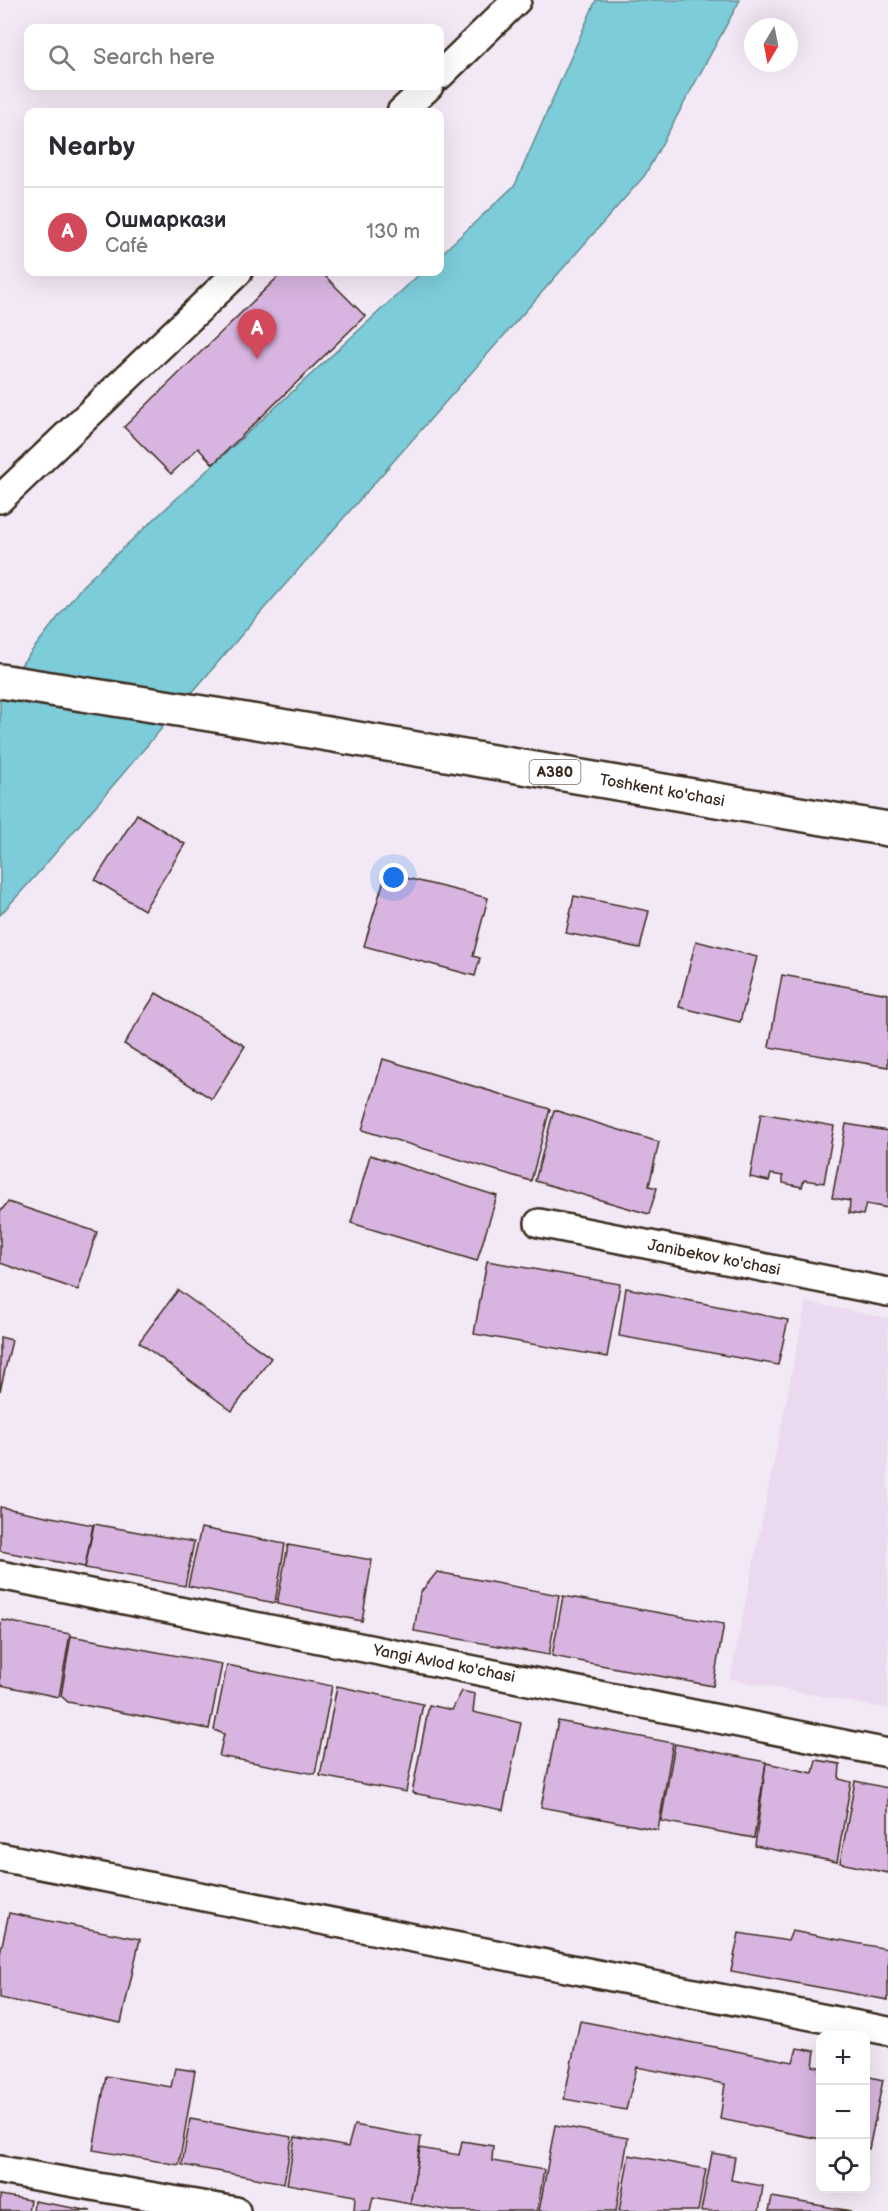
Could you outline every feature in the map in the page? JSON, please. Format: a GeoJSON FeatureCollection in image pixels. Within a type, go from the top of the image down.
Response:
{"type":"FeatureCollection","features":[{"type":"Feature","properties":{"kind":"highway","name":"Toshkent ko'chasi"},"geometry":{"type":"LineString","coordinates":[[0,681],[222,716],[888,829]]}},
{"type":"Feature","properties":{"kind":"street"},"geometry":{"type":"LineString","coordinates":[[444,71],[517,0]]}},
{"type":"Feature","properties":{"kind":"street"},"geometry":{"type":"LineString","coordinates":[[405,108],[425,90]]}},
{"type":"Feature","properties":{"kind":"street"},"geometry":{"type":"LineString","coordinates":[[0,499],[234,276]]}},
{"type":"Feature","properties":{"kind":"street","name":"Janibekov ko'chasi"},"geometry":{"type":"LineString","coordinates":[[539,1223],[888,1292]]}},
{"type":"Feature","properties":{"kind":"street","name":"Yangi Avlod ko'chasi"},"geometry":{"type":"LineString","coordinates":[[0,1575],[888,1752]]}},
{"type":"Feature","properties":{"kind":"street"},"geometry":{"type":"LineString","coordinates":[[0,1857],[888,2031]]}},
{"type":"Feature","properties":{"kind":"street"},"geometry":{"type":"LineString","coordinates":[[0,2170],[236,2211]]}},
{"type":"Feature","properties":{"kind":"shaded area"},"geometry":{"type":"Polygon","coordinates":[[[806,1302],[888,1318],[888,1709],[730,1679],[806,1302]]]}},
{"type":"Feature","properties":{"kind":"water"},"geometry":{"type":"Polygon","coordinates":[[[596,0],[740,0],[645,175],[261,612],[0,915],[0,692],[83,585],[418,276],[444,276],[444,251],[515,185],[596,0]]]}},
{"type":"Feature","properties":{"kind":"building"},"geometry":{"type":"Polygon","coordinates":[[[279,276],[325,276],[365,316],[213,464],[198,448],[171,474],[124,427],[279,276]]]}},
{"type":"Feature","properties":{"kind":"building"},"geometry":{"type":"Polygon","coordinates":[[[137,814],[185,844],[144,910],[95,880],[137,814]]]}},
{"type":"Feature","properties":{"kind":"building"},"geometry":{"type":"Polygon","coordinates":[[[386,873],[488,898],[473,956],[480,958],[475,976],[364,946],[386,873]]]}},
{"type":"Feature","properties":{"kind":"building"},"geometry":{"type":"Polygon","coordinates":[[[574,896],[649,911],[640,948],[566,933],[574,896]]]}},
{"type":"Feature","properties":{"kind":"building"},"geometry":{"type":"Polygon","coordinates":[[[696,941],[757,957],[740,1022],[679,1007],[696,941]]]}},
{"type":"Feature","properties":{"kind":"building"},"geometry":{"type":"Polygon","coordinates":[[[782,975],[888,994],[888,1067],[769,1047],[782,975]]]}},
{"type":"Feature","properties":{"kind":"building"},"geometry":{"type":"Polygon","coordinates":[[[156,993],[245,1046],[212,1099],[124,1044],[156,993]]]}},
{"type":"Feature","properties":{"kind":"building"},"geometry":{"type":"Polygon","coordinates":[[[383,1059],[550,1109],[531,1181],[362,1130],[383,1059]]]}},
{"type":"Feature","properties":{"kind":"building"},"geometry":{"type":"Polygon","coordinates":[[[554,1110],[659,1142],[649,1186],[657,1188],[649,1214],[535,1181],[554,1110]]]}},
{"type":"Feature","properties":{"kind":"building"},"geometry":{"type":"Polygon","coordinates":[[[761,1113],[834,1126],[824,1183],[804,1180],[802,1187],[783,1183],[783,1176],[771,1174],[769,1181],[750,1177],[761,1113]]]}},
{"type":"Feature","properties":{"kind":"building"},"geometry":{"type":"Polygon","coordinates":[[[846,1124],[888,1131],[888,1208],[866,1204],[863,1215],[849,1213],[850,1201],[832,1198],[846,1124]]]}},
{"type":"Feature","properties":{"kind":"building"},"geometry":{"type":"Polygon","coordinates":[[[370,1155],[497,1196],[477,1261],[351,1223],[370,1155]]]}},
{"type":"Feature","properties":{"kind":"building"},"geometry":{"type":"Polygon","coordinates":[[[8,1202],[97,1232],[78,1290],[0,1263],[0,1212],[8,1202]]]}},
{"type":"Feature","properties":{"kind":"building"},"geometry":{"type":"Polygon","coordinates":[[[487,1261],[620,1284],[607,1357],[474,1334],[487,1261]]]}},
{"type":"Feature","properties":{"kind":"building"},"geometry":{"type":"Polygon","coordinates":[[[626,1288],[788,1320],[778,1365],[619,1336],[626,1288]]]}},
{"type":"Feature","properties":{"kind":"building"},"geometry":{"type":"Polygon","coordinates":[[[178,1290],[271,1358],[232,1411],[139,1342],[178,1290]]]}},
{"type":"Feature","properties":{"kind":"building"},"geometry":{"type":"Polygon","coordinates":[[[0,1337],[12,1340],[0,1391],[0,1337]]]}},
{"type":"Feature","properties":{"kind":"building"},"geometry":{"type":"Polygon","coordinates":[[[0,1507],[93,1525],[85,1567],[0,1551],[0,1507]]]}},
{"type":"Feature","properties":{"kind":"building"},"geometry":{"type":"Polygon","coordinates":[[[94,1524],[194,1542],[185,1586],[85,1568],[94,1524]]]}},
{"type":"Feature","properties":{"kind":"building"},"geometry":{"type":"Polygon","coordinates":[[[201,1528],[285,1544],[275,1603],[188,1586],[201,1528]]]}},
{"type":"Feature","properties":{"kind":"building"},"geometry":{"type":"Polygon","coordinates":[[[288,1545],[372,1560],[362,1621],[277,1604],[288,1545]]]}},
{"type":"Feature","properties":{"kind":"building"},"geometry":{"type":"Polygon","coordinates":[[[437,1572],[559,1595],[549,1655],[414,1631],[420,1593],[437,1572]]]}},
{"type":"Feature","properties":{"kind":"building"},"geometry":{"type":"Polygon","coordinates":[[[563,1596],[724,1624],[713,1686],[552,1656],[563,1596]]]}},
{"type":"Feature","properties":{"kind":"building"},"geometry":{"type":"Polygon","coordinates":[[[2,1620],[70,1634],[59,1697],[0,1685],[2,1620]]]}},
{"type":"Feature","properties":{"kind":"building"},"geometry":{"type":"Polygon","coordinates":[[[71,1636],[222,1664],[209,1729],[68,1702],[61,1696],[71,1636]]]}},
{"type":"Feature","properties":{"kind":"building"},"geometry":{"type":"Polygon","coordinates":[[[227,1665],[332,1686],[315,1774],[219,1756],[224,1734],[214,1730],[227,1665]]]}},
{"type":"Feature","properties":{"kind":"building"},"geometry":{"type":"Polygon","coordinates":[[[337,1686],[423,1704],[406,1792],[320,1776],[337,1686]]]}},
{"type":"Feature","properties":{"kind":"building"},"geometry":{"type":"Polygon","coordinates":[[[462,1691],[475,1694],[473,1712],[521,1723],[503,1810],[412,1793],[429,1705],[452,1710],[462,1691]]]}},
{"type":"Feature","properties":{"kind":"building"},"geometry":{"type":"Polygon","coordinates":[[[558,1721],[673,1743],[658,1830],[541,1807],[558,1721]]]}},
{"type":"Feature","properties":{"kind":"building"},"geometry":{"type":"Polygon","coordinates":[[[675,1744],[766,1762],[754,1838],[661,1821],[675,1744]]]}},
{"type":"Feature","properties":{"kind":"building"},"geometry":{"type":"Polygon","coordinates":[[[816,1760],[840,1764],[839,1779],[851,1782],[837,1862],[755,1846],[766,1763],[813,1773],[816,1760]]]}},
{"type":"Feature","properties":{"kind":"building"},"geometry":{"type":"Polygon","coordinates":[[[855,1781],[888,1788],[888,1873],[840,1863],[855,1781]]]}},
{"type":"Feature","properties":{"kind":"building"},"geometry":{"type":"Polygon","coordinates":[[[9,1913],[140,1939],[121,2023],[0,1998],[0,1954],[9,1913]]]}},
{"type":"Feature","properties":{"kind":"building"},"geometry":{"type":"Polygon","coordinates":[[[792,1931],[888,1949],[888,2000],[731,1971],[739,1933],[788,1941],[792,1931]]]}},
{"type":"Feature","properties":{"kind":"building"},"geometry":{"type":"Polygon","coordinates":[[[580,2021],[793,2062],[797,2048],[815,2051],[813,2066],[816,2066],[816,2138],[720,2119],[725,2084],[637,2067],[626,2110],[564,2099],[580,2021]]]}},
{"type":"Feature","properties":{"kind":"building"},"geometry":{"type":"Polygon","coordinates":[[[175,2068],[195,2071],[179,2165],[93,2150],[106,2076],[171,2087],[175,2068]]]}},
{"type":"Feature","properties":{"kind":"building"},"geometry":{"type":"Polygon","coordinates":[[[870,2077],[883,2080],[870,2144],[870,2077]]]}},
{"type":"Feature","properties":{"kind":"building"},"geometry":{"type":"Polygon","coordinates":[[[190,2119],[292,2137],[284,2183],[182,2165],[190,2119]]]}},
{"type":"Feature","properties":{"kind":"building"},"geometry":{"type":"Polygon","coordinates":[[[354,2125],[421,2137],[411,2204],[373,2197],[370,2211],[354,2211],[355,2196],[287,2184],[295,2137],[348,2147],[354,2125]]]}},
{"type":"Feature","properties":{"kind":"building"},"geometry":{"type":"Polygon","coordinates":[[[555,2125],[628,2138],[616,2211],[539,2211],[555,2125]]]}},
{"type":"Feature","properties":{"kind":"building"},"geometry":{"type":"Polygon","coordinates":[[[462,2141],[493,2146],[492,2161],[544,2170],[537,2211],[452,2211],[410,2204],[420,2148],[459,2155],[462,2141]]]}},
{"type":"Feature","properties":{"kind":"building"},"geometry":{"type":"Polygon","coordinates":[[[712,2153],[735,2157],[731,2180],[763,2186],[759,2211],[701,2211],[712,2153]]]}},
{"type":"Feature","properties":{"kind":"building"},"geometry":{"type":"Polygon","coordinates":[[[629,2155],[706,2169],[698,2211],[619,2211],[629,2155]]]}},
{"type":"Feature","properties":{"kind":"building"},"geometry":{"type":"Polygon","coordinates":[[[0,2195],[30,2200],[28,2211],[0,2211],[0,2195]]]}},
{"type":"Feature","properties":{"kind":"building"},"geometry":{"type":"Polygon","coordinates":[[[772,2197],[851,2211],[769,2211],[772,2197]]]}},
{"type":"Feature","properties":{"kind":"building"},"geometry":{"type":"Polygon","coordinates":[[[34,2201],[91,2211],[33,2211],[34,2201]]]}},
{"type":"Feature","properties":{"kind":"place","name":"Ошмаркази"},"geometry":{"type":"Point","coordinates":[257,359]}}]}
